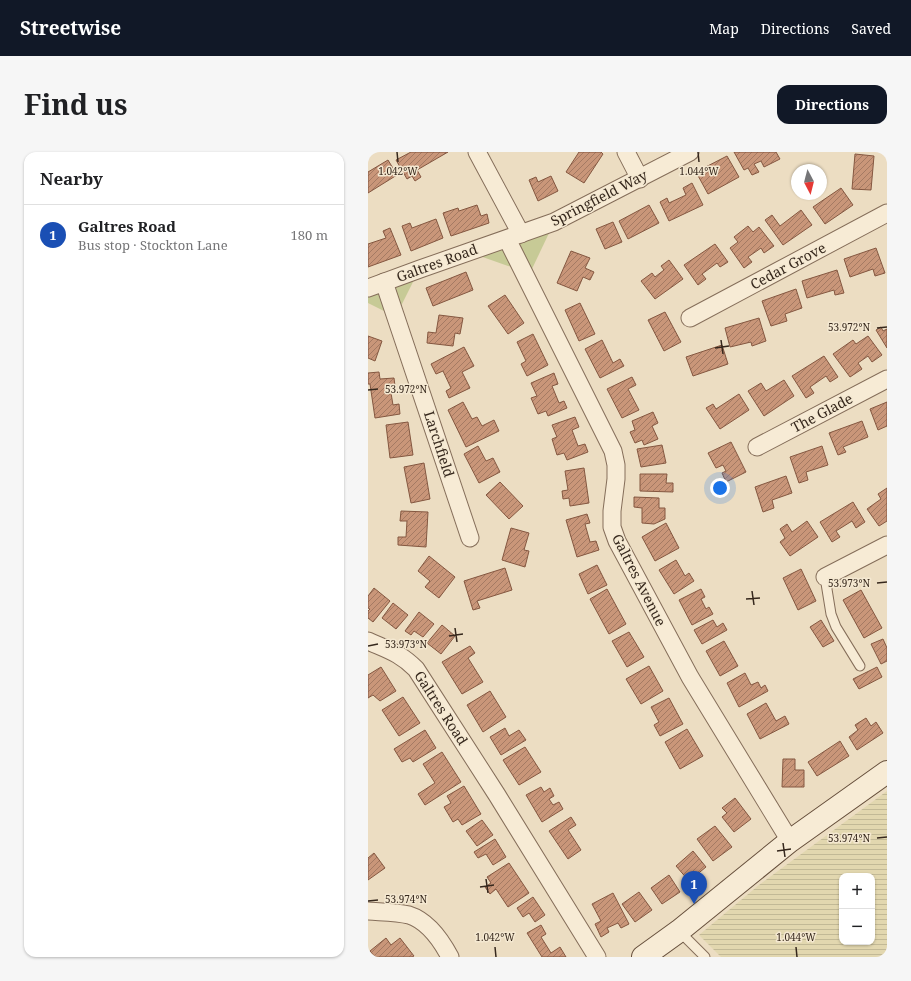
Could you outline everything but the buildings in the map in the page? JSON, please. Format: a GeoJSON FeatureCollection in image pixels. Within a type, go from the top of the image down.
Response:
{"type":"FeatureCollection","features":[{"type":"Feature","properties":{"kind":"street","name":"Galtres Avenue"},"geometry":{"type":"LineString","coordinates":[[477,152],[613,451],[616,465],[616,479],[612,511],[612,527],[617,541],[690,677],[790,841]]}},
{"type":"Feature","properties":{"kind":"street"},"geometry":{"type":"LineString","coordinates":[[626,152],[640,178]]}},
{"type":"Feature","properties":{"kind":"street","name":"Springfield Way"},"geometry":{"type":"LineString","coordinates":[[514,236],[554,222],[690,152]]}},
{"type":"Feature","properties":{"kind":"street","name":"Cedar Grove"},"geometry":{"type":"LineString","coordinates":[[690,318],[887,213]]}},
{"type":"Feature","properties":{"kind":"street","name":"Galtres Road"},"geometry":{"type":"LineString","coordinates":[[368,288],[514,236]]}},
{"type":"Feature","properties":{"kind":"street","name":"Larchfield"},"geometry":{"type":"LineString","coordinates":[[384,282],[470,538]]}},
{"type":"Feature","properties":{"kind":"street","name":"The Glade"},"geometry":{"type":"LineString","coordinates":[[757,447],[887,379]]}},
{"type":"Feature","properties":{"kind":"street"},"geometry":{"type":"LineString","coordinates":[[825,577],[887,544]]}},
{"type":"Feature","properties":{"kind":"street","name":"Galtres Road"},"geometry":{"type":"LineString","coordinates":[[368,642],[395,652],[406,659],[416,669],[598,957]]}},
{"type":"Feature","properties":{"kind":"street"},"geometry":{"type":"LineString","coordinates":[[643,957],[679,931],[790,841],[887,772]]}},
{"type":"Feature","properties":{"kind":"street"},"geometry":{"type":"LineString","coordinates":[[368,911],[409,915],[422,922],[435,934],[450,957]]}},
{"type":"Feature","properties":{"kind":"lane"},"geometry":{"type":"LineString","coordinates":[[825,577],[831,614],[836,627],[860,666]]}},
{"type":"Feature","properties":{"kind":"lane"},"geometry":{"type":"LineString","coordinates":[[679,931],[705,957]]}},
{"type":"Feature","properties":{"kind":"shaded area"},"geometry":{"type":"Polygon","coordinates":[[[887,791],[887,957],[721,957],[699,935],[759,885],[887,791]]]}},
{"type":"Feature","properties":{"kind":"green space"},"geometry":{"type":"Polygon","coordinates":[[[550,231],[531,271],[508,266],[477,255],[550,231]]]}},
{"type":"Feature","properties":{"kind":"green space"},"geometry":{"type":"Polygon","coordinates":[[[416,276],[400,308],[386,312],[368,303],[368,295],[416,276]]]}},
{"type":"Feature","properties":{"kind":"place","name":"Galtres Road"},"geometry":{"type":"Point","coordinates":[694,904]}}]}
